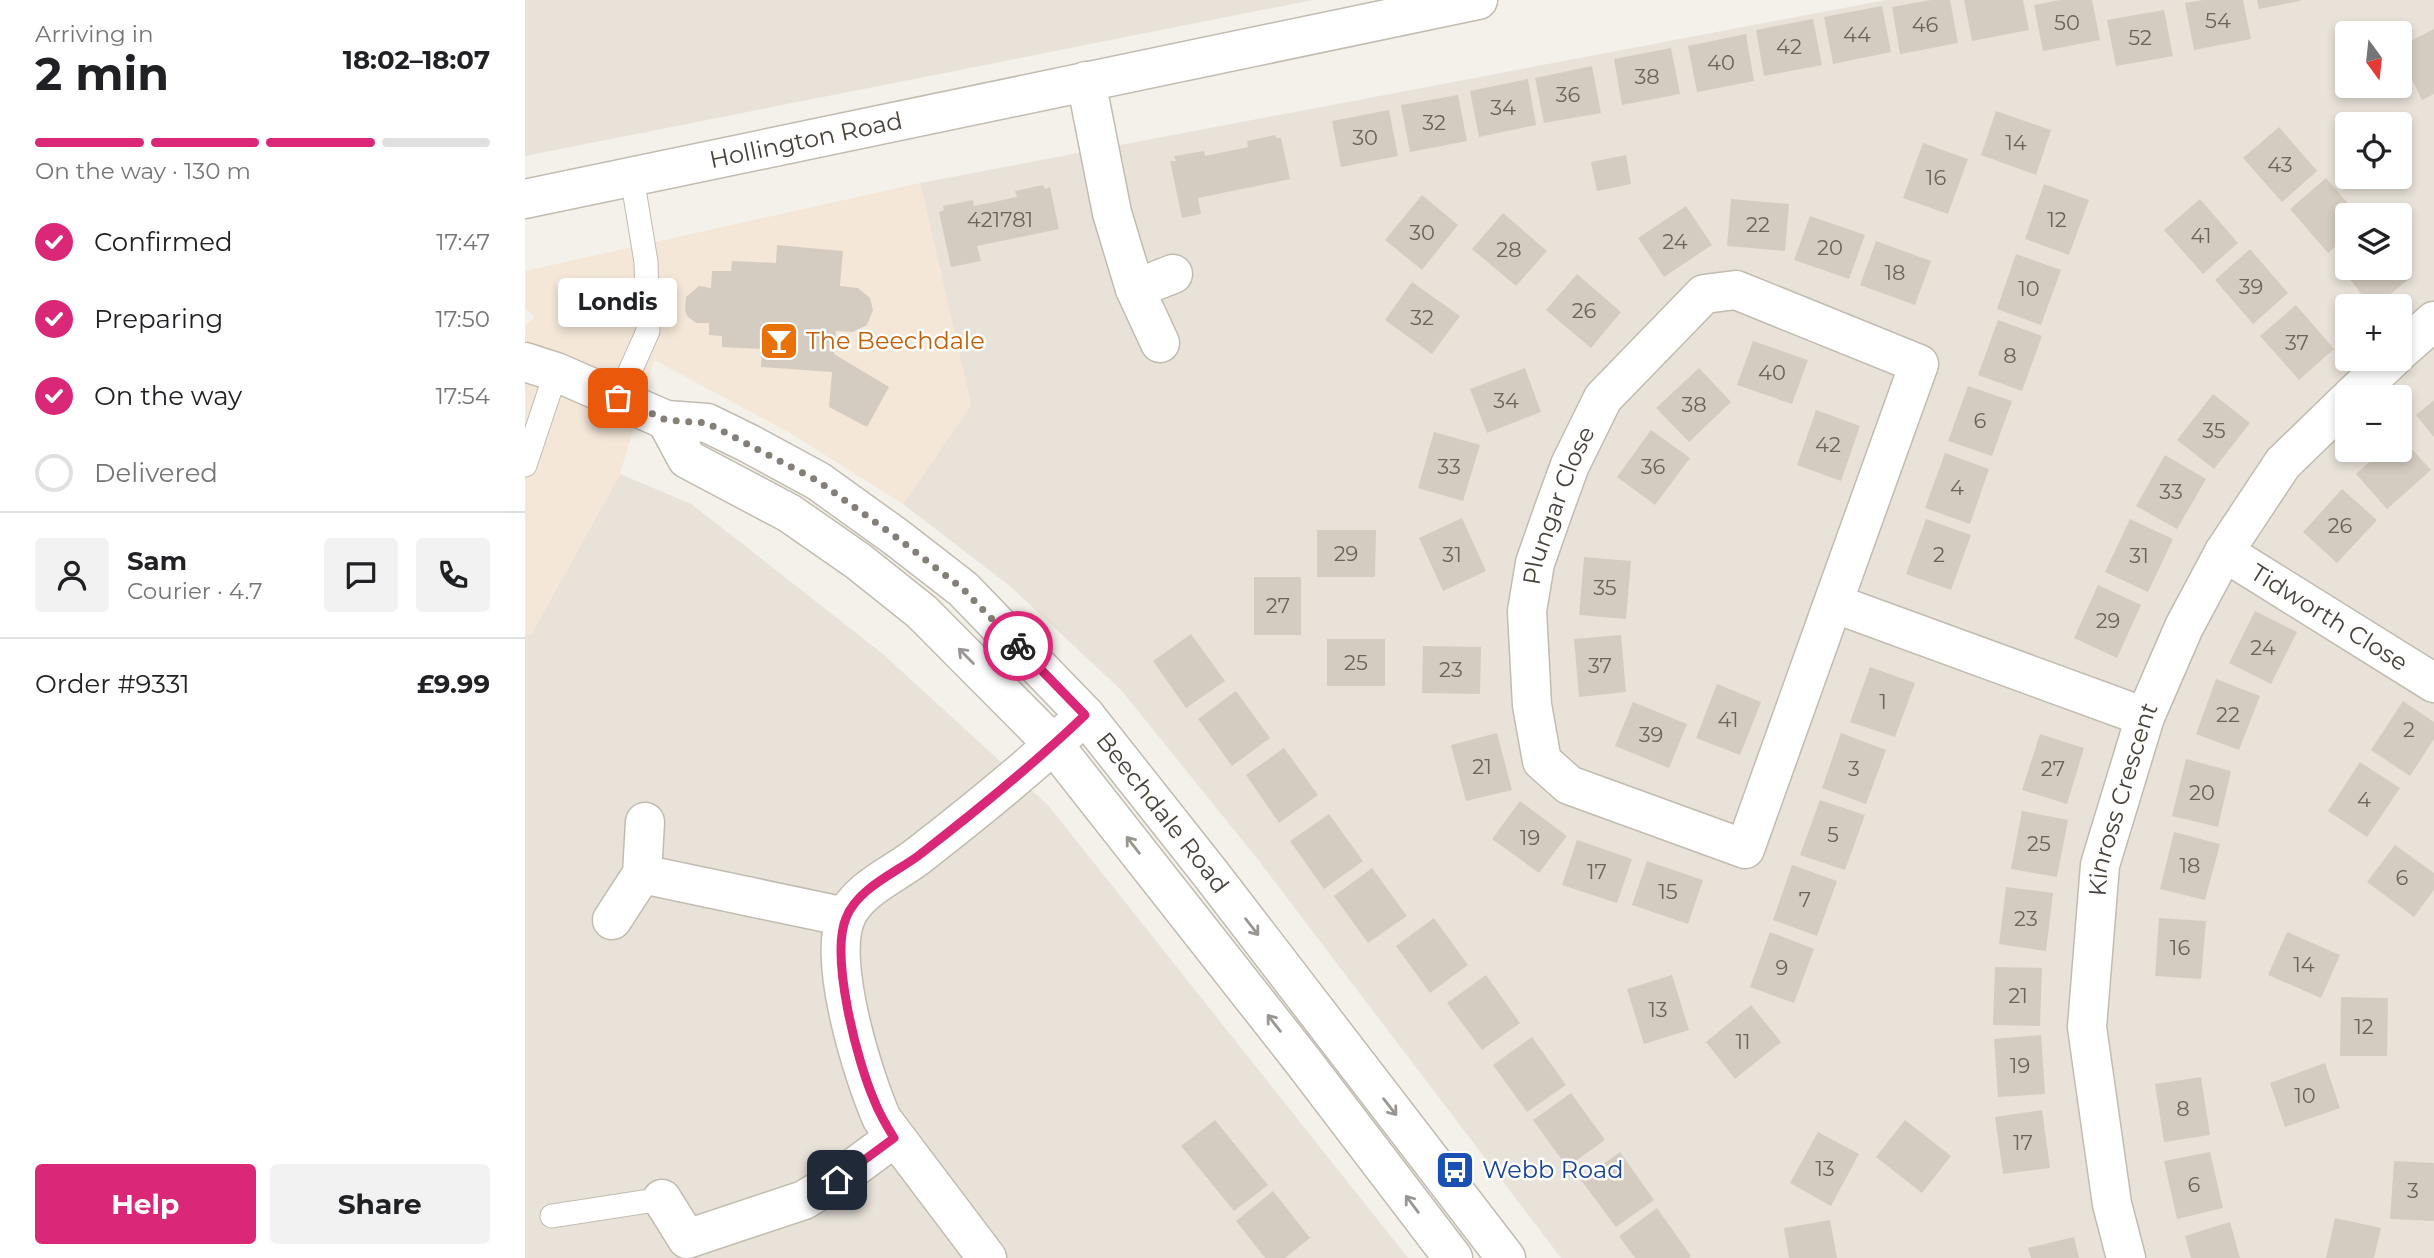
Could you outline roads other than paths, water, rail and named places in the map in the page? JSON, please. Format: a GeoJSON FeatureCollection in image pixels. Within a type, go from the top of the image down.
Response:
{"type":"FeatureCollection","features":[{"type":"Feature","properties":{"kind":"street","name":"Hollington Road"},"geometry":{"type":"LineString","coordinates":[[525,199],[1478,0]]}},
{"type":"Feature","properties":{"kind":"street"},"geometry":{"type":"LineString","coordinates":[[1086,81],[1112,213],[1135,289],[1160,343]]}},
{"type":"Feature","properties":{"kind":"street"},"geometry":{"type":"LineString","coordinates":[[1135,289],[1173,275]]}},
{"type":"Feature","properties":{"kind":"street","name":"Plungar Close"},"geometry":{"type":"LineString","coordinates":[[1736,290],[1919,363],[1833,603],[1745,849],[1569,785],[1542,761],[1532,705],[1527,611],[1539,552],[1570,466],[1603,398],[1704,294],[1736,290]]}},
{"type":"Feature","properties":{"kind":"street"},"geometry":{"type":"LineString","coordinates":[[2412,340],[2434,321]]}},
{"type":"Feature","properties":{"kind":"street","name":"Beechdale Road"},"geometry":{"type":"LineString","coordinates":[[540,367],[666,420],[707,423],[829,489],[963,589],[1085,715],[1506,1258]]}},
{"type":"Feature","properties":{"kind":"street"},"geometry":{"type":"LineString","coordinates":[[2364,385],[2379,371]]}},
{"type":"Feature","properties":{"kind":"street","name":"Kinross Crescent"},"geometry":{"type":"LineString","coordinates":[[2126,1258],[2112,1204],[2087,1027],[2100,865],[2145,718],[2184,626],[2224,552],[2283,463],[2335,413]]}},
{"type":"Feature","properties":{"kind":"street","name":"Beechdale Road"},"geometry":{"type":"LineString","coordinates":[[666,420],[687,459],[789,513],[858,561],[922,612],[1054,745],[1302,1060],[1453,1258]]}},
{"type":"Feature","properties":{"kind":"street","name":"Tidworth Close"},"geometry":{"type":"LineString","coordinates":[[2224,552],[2434,683]]}},
{"type":"Feature","properties":{"kind":"street"},"geometry":{"type":"LineString","coordinates":[[1833,603],[2145,718]]}},
{"type":"Feature","properties":{"kind":"street"},"geometry":{"type":"LineString","coordinates":[[987,1258],[894,1138],[872,1097],[852,1029],[841,941],[846,917],[869,890],[916,857],[1054,745],[1085,715]]}},
{"type":"Feature","properties":{"kind":"street"},"geometry":{"type":"LineString","coordinates":[[613,920],[642,874],[645,822]]}},
{"type":"Feature","properties":{"kind":"street"},"geometry":{"type":"LineString","coordinates":[[642,874],[846,917]]}},
{"type":"Feature","properties":{"kind":"street"},"geometry":{"type":"LineString","coordinates":[[662,1199],[690,1249],[804,1200],[837,1180],[894,1138]]}},
{"type":"Feature","properties":{"kind":"lane"},"geometry":{"type":"LineString","coordinates":[[618,398],[648,331],[646,262],[632,177]]}},
{"type":"Feature","properties":{"kind":"lane"},"geometry":{"type":"LineString","coordinates":[[525,465],[540,367]]}},
{"type":"Feature","properties":{"kind":"lane"},"geometry":{"type":"LineString","coordinates":[[552,1216],[662,1199]]}},
{"type":"Feature","properties":{"kind":"place","name":"The Beechdale"},"geometry":{"type":"Point","coordinates":[779,341]}},
{"type":"Feature","properties":{"kind":"place","name":"Londis"},"geometry":{"type":"Point","coordinates":[618,398]}},
{"type":"Feature","properties":{"kind":"place","name":"Webb Road"},"geometry":{"type":"Point","coordinates":[1455,1170]}}]}
